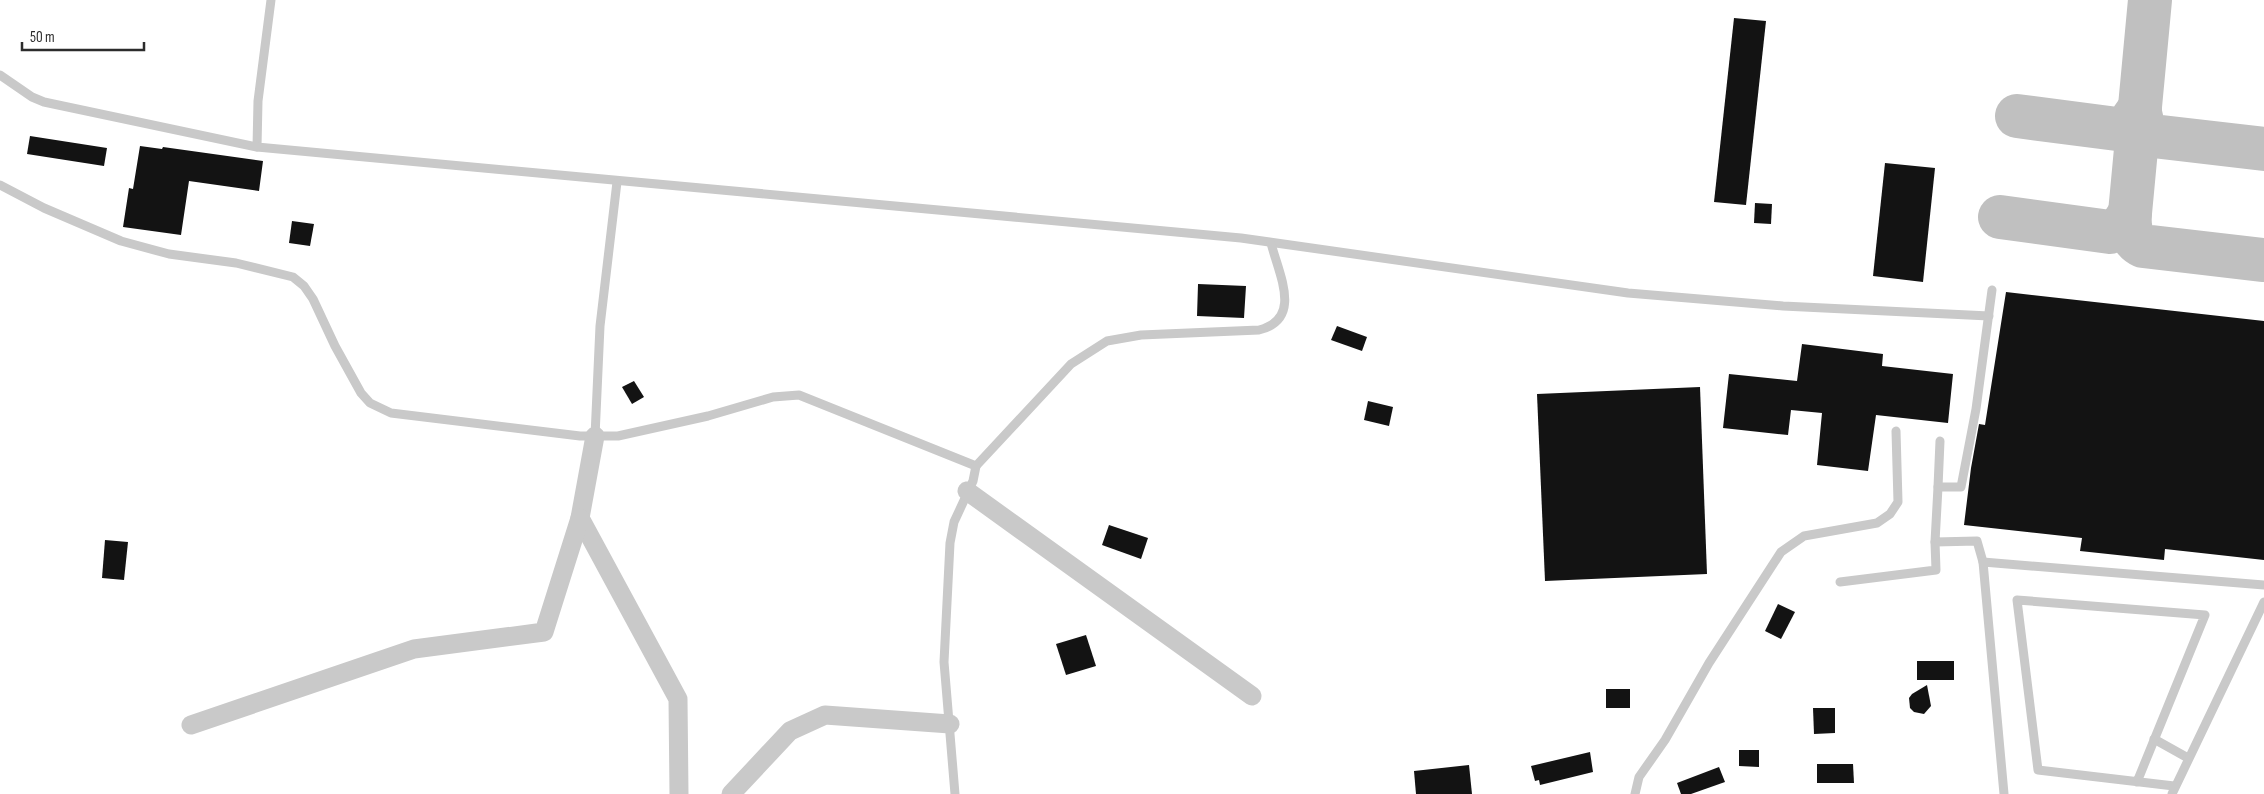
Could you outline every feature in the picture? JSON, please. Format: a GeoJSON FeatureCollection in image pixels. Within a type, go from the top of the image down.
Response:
{"type":"FeatureCollection","features":[{"type":"Feature","properties":{"kind":"street"},"geometry":{"type":"LineString","coordinates":[[191,725],[414,649],[544,632],[580,518],[595,436]]}},
{"type":"Feature","properties":{"kind":"street"},"geometry":{"type":"LineString","coordinates":[[967,491],[1252,696]]}},
{"type":"Feature","properties":{"kind":"street"},"geometry":{"type":"LineString","coordinates":[[580,518],[678,699],[680,794]]}},
{"type":"Feature","properties":{"kind":"street"},"geometry":{"type":"LineString","coordinates":[[731,794],[790,731],[825,715],[950,724]]}},
{"type":"Feature","properties":{"kind":"lane"},"geometry":{"type":"LineString","coordinates":[[257,147],[258,101],[271,0]]}},
{"type":"Feature","properties":{"kind":"lane"},"geometry":{"type":"LineString","coordinates":[[0,75],[32,97],[44,102],[257,147],[617,182],[1241,238],[1628,293],[1783,306],[1989,316]]}},
{"type":"Feature","properties":{"kind":"lane"},"geometry":{"type":"LineString","coordinates":[[595,436],[600,326],[617,182]]}},
{"type":"Feature","properties":{"kind":"lane"},"geometry":{"type":"LineString","coordinates":[[0,184],[44,208],[121,241],[169,254],[236,262],[293,277],[304,286],[313,299],[361,393],[370,403],[391,413],[580,436],[618,436],[708,416],[773,397],[799,394],[976,466]]}},
{"type":"Feature","properties":{"kind":"lane"},"geometry":{"type":"LineString","coordinates":[[955,794],[944,662],[950,543],[954,522],[976,466],[1072,364],[1107,341],[1141,335],[1259,330],[1271,327],[1279,321],[1283,315],[1285,298],[1271,243]]}},
{"type":"Feature","properties":{"kind":"lane"},"geometry":{"type":"LineString","coordinates":[[1938,487],[1960,487],[1976,409],[1992,290]]}},
{"type":"Feature","properties":{"kind":"lane"},"geometry":{"type":"LineString","coordinates":[[1635,794],[1639,777],[1665,740],[1709,664],[1781,552],[1804,536],[1877,523],[1890,514],[1898,502],[1896,432]]}},
{"type":"Feature","properties":{"kind":"lane"},"geometry":{"type":"LineString","coordinates":[[1840,582],[1936,570],[1935,542],[1940,440]]}},
{"type":"Feature","properties":{"kind":"lane"},"geometry":{"type":"LineString","coordinates":[[1935,542],[1977,541],[1983,562],[2004,794]]}},
{"type":"Feature","properties":{"kind":"lane"},"geometry":{"type":"LineString","coordinates":[[1983,562],[2264,585]]}},
{"type":"Feature","properties":{"kind":"lane"},"geometry":{"type":"LineString","coordinates":[[2137,782],[2205,615],[2017,600],[2038,770],[2137,782],[2173,790],[2264,602]]}},
{"type":"Feature","properties":{"kind":"lane"},"geometry":{"type":"LineString","coordinates":[[2154,739],[2188,758]]}},
{"type":"Feature","properties":{"kind":"building"},"geometry":{"type":"Polygon","coordinates":[[[1734,18],[1766,21],[1746,205],[1714,202],[1734,18]]]}},
{"type":"Feature","properties":{"kind":"building"},"geometry":{"type":"Polygon","coordinates":[[[30,136],[107,148],[104,166],[27,154],[30,136]]]}},
{"type":"Feature","properties":{"kind":"building"},"geometry":{"type":"Polygon","coordinates":[[[140,146],[162,149],[163,147],[263,161],[259,191],[189,181],[181,235],[123,227],[129,188],[133,189],[140,146]]]}},
{"type":"Feature","properties":{"kind":"building"},"geometry":{"type":"Polygon","coordinates":[[[1885,163],[1935,168],[1923,282],[1873,276],[1885,163]]]}},
{"type":"Feature","properties":{"kind":"building"},"geometry":{"type":"Polygon","coordinates":[[[1755,203],[1772,204],[1771,224],[1754,223],[1755,203]]]}},
{"type":"Feature","properties":{"kind":"building"},"geometry":{"type":"Polygon","coordinates":[[[292,221],[314,224],[310,246],[289,243],[292,221]]]}},
{"type":"Feature","properties":{"kind":"building"},"geometry":{"type":"Polygon","coordinates":[[[1198,284],[1246,286],[1244,318],[1197,316],[1198,284]]]}},
{"type":"Feature","properties":{"kind":"building"},"geometry":{"type":"Polygon","coordinates":[[[2006,292],[2264,321],[2264,560],[2165,549],[2164,560],[2080,551],[2082,538],[1964,525],[1971,468],[1979,424],[1985,425],[2006,292]]]}},
{"type":"Feature","properties":{"kind":"building"},"geometry":{"type":"Polygon","coordinates":[[[1337,326],[1367,337],[1362,351],[1331,340],[1337,326]]]}},
{"type":"Feature","properties":{"kind":"building"},"geometry":{"type":"Polygon","coordinates":[[[1802,344],[1883,354],[1882,366],[1953,374],[1948,423],[1876,415],[1868,471],[1817,465],[1822,413],[1791,410],[1788,435],[1723,428],[1729,374],[1797,381],[1802,344]]]}},
{"type":"Feature","properties":{"kind":"building"},"geometry":{"type":"Polygon","coordinates":[[[634,381],[644,397],[632,404],[622,387],[634,381]]]}},
{"type":"Feature","properties":{"kind":"building"},"geometry":{"type":"Polygon","coordinates":[[[1700,387],[1707,574],[1545,581],[1537,394],[1700,387]]]}},
{"type":"Feature","properties":{"kind":"building"},"geometry":{"type":"Polygon","coordinates":[[[1368,401],[1393,407],[1389,426],[1364,420],[1368,401]]]}},
{"type":"Feature","properties":{"kind":"building"},"geometry":{"type":"Polygon","coordinates":[[[1109,525],[1148,538],[1141,559],[1102,545],[1109,525]]]}},
{"type":"Feature","properties":{"kind":"building"},"geometry":{"type":"Polygon","coordinates":[[[105,540],[128,542],[124,580],[102,578],[105,540]]]}},
{"type":"Feature","properties":{"kind":"building"},"geometry":{"type":"Polygon","coordinates":[[[1778,604],[1795,612],[1781,639],[1765,631],[1778,604]]]}},
{"type":"Feature","properties":{"kind":"building"},"geometry":{"type":"Polygon","coordinates":[[[1086,635],[1096,666],[1066,675],[1056,644],[1086,635]]]}},
{"type":"Feature","properties":{"kind":"building"},"geometry":{"type":"Polygon","coordinates":[[[1917,661],[1954,661],[1954,680],[1917,680],[1917,661]]]}},
{"type":"Feature","properties":{"kind":"building"},"geometry":{"type":"Polygon","coordinates":[[[1927,685],[1931,706],[1924,714],[1914,712],[1910,708],[1909,698],[1927,685]]]}},
{"type":"Feature","properties":{"kind":"building"},"geometry":{"type":"Polygon","coordinates":[[[1606,689],[1630,689],[1630,708],[1606,708],[1606,689]]]}},
{"type":"Feature","properties":{"kind":"building"},"geometry":{"type":"Polygon","coordinates":[[[1813,708],[1835,708],[1835,733],[1814,734],[1813,708]]]}},
{"type":"Feature","properties":{"kind":"building"},"geometry":{"type":"Polygon","coordinates":[[[1739,750],[1759,750],[1759,767],[1739,766],[1739,750]]]}},
{"type":"Feature","properties":{"kind":"building"},"geometry":{"type":"Polygon","coordinates":[[[1590,752],[1593,772],[1540,785],[1539,780],[1535,781],[1531,766],[1590,752]]]}},
{"type":"Feature","properties":{"kind":"building"},"geometry":{"type":"Polygon","coordinates":[[[1817,764],[1853,764],[1854,783],[1817,783],[1817,764]]]}},
{"type":"Feature","properties":{"kind":"building"},"geometry":{"type":"Polygon","coordinates":[[[1469,765],[1472,794],[1416,794],[1414,771],[1469,765]]]}},
{"type":"Feature","properties":{"kind":"building"},"geometry":{"type":"Polygon","coordinates":[[[1719,767],[1725,782],[1691,794],[1681,794],[1677,783],[1719,767]]]}},
{"type":"Feature","properties":{"kind":"taxiway"},"geometry":{"type":"LineString","coordinates":[[2130,213],[2150,0]]}},
{"type":"Feature","properties":{"kind":"taxiway"},"geometry":{"type":"LineString","coordinates":[[2017,116],[2117,129],[2128,125],[2140,108]]}},
{"type":"Feature","properties":{"kind":"taxiway"},"geometry":{"type":"LineString","coordinates":[[2140,113],[2143,126],[2153,136],[2264,149]]}},
{"type":"Feature","properties":{"kind":"taxiway"},"geometry":{"type":"LineString","coordinates":[[2000,217],[2110,232],[2121,227],[2130,213],[2130,228],[2133,236],[2143,246],[2262,260]]}}]}
